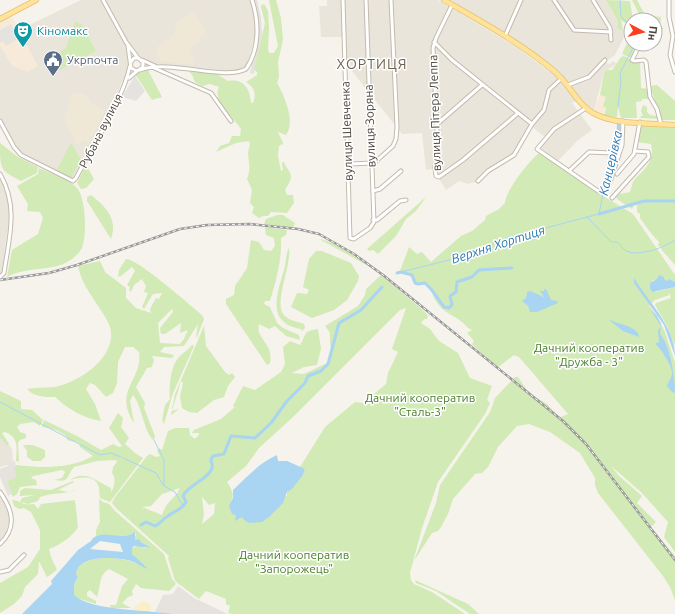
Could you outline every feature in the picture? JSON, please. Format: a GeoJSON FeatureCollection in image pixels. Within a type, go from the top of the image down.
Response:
{"type":"FeatureCollection","features":[{"type":"Feature","properties":{"kind":"main road"},"geometry":{"type":"LineString","coordinates":[[0,19],[36,0]]}},
{"type":"Feature","properties":{"kind":"main road"},"geometry":{"type":"LineString","coordinates":[[444,0],[505,36],[562,78],[586,108],[594,114],[612,120],[675,125]]}},
{"type":"Feature","properties":{"kind":"street","name":"Рубана вулиця"},"geometry":{"type":"LineString","coordinates":[[103,0],[128,45],[138,58]]}},
{"type":"Feature","properties":{"kind":"street"},"geometry":{"type":"LineString","coordinates":[[231,121],[211,93],[153,66],[138,58],[134,58],[131,64],[132,69],[139,70],[153,66],[230,72],[244,70],[249,65],[255,45],[257,20],[252,0]]}},
{"type":"Feature","properties":{"kind":"street","name":"вулиця Шевченка"},"geometry":{"type":"LineString","coordinates":[[343,0],[350,238],[358,238],[372,226],[373,220]]}},
{"type":"Feature","properties":{"kind":"street","name":"вулиця Зоряна"},"geometry":{"type":"LineString","coordinates":[[366,0],[373,220]]}},
{"type":"Feature","properties":{"kind":"street"},"geometry":{"type":"LineString","coordinates":[[348,164],[371,163],[393,146],[396,139],[391,0]]}},
{"type":"Feature","properties":{"kind":"street"},"geometry":{"type":"LineString","coordinates":[[505,36],[521,0]]}},
{"type":"Feature","properties":{"kind":"street"},"geometry":{"type":"LineString","coordinates":[[554,0],[574,30],[611,32]]}},
{"type":"Feature","properties":{"kind":"street"},"geometry":{"type":"LineString","coordinates":[[593,0],[606,20],[611,32],[611,40]]}},
{"type":"Feature","properties":{"kind":"street"},"geometry":{"type":"LineString","coordinates":[[669,0],[670,22],[673,36],[670,58],[675,72]]}},
{"type":"Feature","properties":{"kind":"street","name":"вулиця Пітера Леппа"},"geometry":{"type":"LineString","coordinates":[[452,5],[434,42],[438,151],[435,174],[437,177],[463,160],[517,114]]}},
{"type":"Feature","properties":{"kind":"street"},"geometry":{"type":"LineString","coordinates":[[670,22],[675,20]]}},
{"type":"Feature","properties":{"kind":"street"},"geometry":{"type":"LineString","coordinates":[[434,42],[446,55],[517,114],[532,124]]}},
{"type":"Feature","properties":{"kind":"street","name":"Рубана вулиця"},"geometry":{"type":"LineString","coordinates":[[0,121],[14,147],[21,155],[73,182],[127,80],[131,64],[128,45]]}},
{"type":"Feature","properties":{"kind":"street"},"geometry":{"type":"LineString","coordinates":[[671,47],[675,46]]}},
{"type":"Feature","properties":{"kind":"street"},"geometry":{"type":"LineString","coordinates":[[636,52],[632,60],[644,60],[646,62],[650,97],[661,124]]}},
{"type":"Feature","properties":{"kind":"street"},"geometry":{"type":"LineString","coordinates":[[139,70],[143,66],[142,60]]}},
{"type":"Feature","properties":{"kind":"street"},"geometry":{"type":"LineString","coordinates":[[568,85],[589,77],[605,60]]}},
{"type":"Feature","properties":{"kind":"street","name":"Рубана вулиця"},"geometry":{"type":"LineString","coordinates":[[127,80],[139,70]]}},
{"type":"Feature","properties":{"kind":"street"},"geometry":{"type":"LineString","coordinates":[[478,181],[487,171],[512,156],[532,124],[544,110],[549,90],[562,78]]}},
{"type":"Feature","properties":{"kind":"street"},"geometry":{"type":"LineString","coordinates":[[436,125],[482,85]]}},
{"type":"Feature","properties":{"kind":"street"},"geometry":{"type":"LineString","coordinates":[[586,108],[554,129],[537,149],[570,170],[598,191]]}},
{"type":"Feature","properties":{"kind":"street"},"geometry":{"type":"LineString","coordinates":[[609,185],[622,145],[623,121]]}},
{"type":"Feature","properties":{"kind":"street"},"geometry":{"type":"LineString","coordinates":[[617,174],[633,156],[640,122]]}},
{"type":"Feature","properties":{"kind":"street"},"geometry":{"type":"LineString","coordinates":[[612,198],[648,158],[648,152],[635,151]]}},
{"type":"Feature","properties":{"kind":"street"},"geometry":{"type":"LineString","coordinates":[[570,170],[589,152],[612,153]]}},
{"type":"Feature","properties":{"kind":"street"},"geometry":{"type":"LineString","coordinates":[[373,191],[380,188],[401,171]]}},
{"type":"Feature","properties":{"kind":"street"},"geometry":{"type":"LineString","coordinates":[[0,174],[9,194],[12,215],[4,272],[0,277]]}},
{"type":"Feature","properties":{"kind":"street"},"geometry":{"type":"LineString","coordinates":[[373,220],[377,220],[400,201],[406,200]]}},
{"type":"Feature","properties":{"kind":"street"},"geometry":{"type":"LineString","coordinates":[[0,492],[10,507],[11,519],[8,533],[0,544]]}},
{"type":"Feature","properties":{"kind":"street"},"geometry":{"type":"LineString","coordinates":[[0,572],[9,570],[24,555]]}},
{"type":"Feature","properties":{"kind":"shaded area"},"geometry":{"type":"Polygon","coordinates":[[[81,0],[102,0],[126,45],[129,56],[128,69],[113,103],[74,177],[70,179],[28,158],[20,152],[0,118],[0,47],[19,30],[81,0]]]}},
{"type":"Feature","properties":{"kind":"shaded area"},"geometry":{"type":"Polygon","coordinates":[[[105,0],[250,0],[256,22],[256,33],[247,65],[237,71],[231,71],[155,64],[143,59],[129,44],[105,0]]]}},
{"type":"Feature","properties":{"kind":"shaded area"},"geometry":{"type":"Polygon","coordinates":[[[254,0],[257,0],[261,17],[262,34],[254,74],[250,73],[250,66],[258,35],[259,24],[254,0]]]}},
{"type":"Feature","properties":{"kind":"shaded area"},"geometry":{"type":"Polygon","coordinates":[[[327,0],[438,0],[515,46],[562,81],[576,101],[572,103],[592,130],[577,141],[558,161],[538,146],[545,137],[531,126],[513,156],[497,165],[478,181],[468,184],[459,181],[446,190],[433,169],[426,170],[422,133],[402,134],[344,61],[343,37],[321,37],[319,6],[327,6],[327,0]]]}},
{"type":"Feature","properties":{"kind":"shaded area"},"geometry":{"type":"Polygon","coordinates":[[[450,0],[606,0],[618,21],[617,29],[623,30],[623,39],[615,55],[605,62],[609,64],[614,61],[616,64],[604,73],[594,110],[587,106],[557,71],[505,33],[450,0]]]}},
{"type":"Feature","properties":{"kind":"shaded area"},"geometry":{"type":"Polygon","coordinates":[[[194,12],[207,33],[199,38],[201,40],[193,45],[190,51],[195,62],[194,65],[162,62],[156,52],[159,45],[173,36],[178,20],[194,12]]]}},
{"type":"Feature","properties":{"kind":"shaded area"},"geometry":{"type":"Polygon","coordinates":[[[11,15],[38,66],[28,72],[12,66],[0,46],[0,22],[11,15]]]}},
{"type":"Feature","properties":{"kind":"shaded area"},"geometry":{"type":"Polygon","coordinates":[[[11,24],[19,38],[6,46],[4,42],[0,42],[0,30],[11,24]]]}},
{"type":"Feature","properties":{"kind":"shaded area"},"geometry":{"type":"Polygon","coordinates":[[[135,76],[145,91],[136,101],[122,97],[135,76]]]}},
{"type":"Feature","properties":{"kind":"shaded area"},"geometry":{"type":"Polygon","coordinates":[[[77,92],[87,96],[91,103],[105,111],[88,145],[85,140],[77,145],[64,119],[72,94],[77,92]]]}},
{"type":"Feature","properties":{"kind":"shaded area"},"geometry":{"type":"Polygon","coordinates":[[[600,95],[606,97],[604,116],[594,110],[600,95]]]}},
{"type":"Feature","properties":{"kind":"shaded area"},"geometry":{"type":"Polygon","coordinates":[[[0,179],[8,196],[10,212],[2,271],[0,274],[0,179]]]}},
{"type":"Feature","properties":{"kind":"shaded area"},"geometry":{"type":"Polygon","coordinates":[[[0,433],[12,449],[13,463],[0,467],[0,433]]]}},
{"type":"Feature","properties":{"kind":"shaded area"},"geometry":{"type":"Polygon","coordinates":[[[15,461],[17,478],[7,481],[12,494],[8,496],[0,477],[0,469],[8,466],[7,463],[15,461]]]}},
{"type":"Feature","properties":{"kind":"shaded area"},"geometry":{"type":"Polygon","coordinates":[[[0,492],[9,509],[10,518],[6,534],[0,541],[0,492]]]}},
{"type":"Feature","properties":{"kind":"shaded area"},"geometry":{"type":"Polygon","coordinates":[[[178,586],[194,598],[228,614],[173,614],[155,612],[163,595],[173,594],[178,586]]]}},
{"type":"Feature","properties":{"kind":"green space"},"geometry":{"type":"Polygon","coordinates":[[[269,0],[276,0],[281,18],[283,40],[278,62],[279,77],[277,83],[286,101],[290,123],[286,135],[278,132],[283,143],[282,146],[281,144],[279,146],[278,156],[281,171],[283,170],[283,161],[291,175],[290,181],[285,190],[287,195],[293,195],[294,203],[287,213],[271,212],[268,216],[259,218],[252,213],[254,207],[250,203],[252,190],[247,179],[249,169],[249,141],[236,143],[216,152],[220,146],[229,143],[232,136],[240,136],[241,129],[218,98],[219,87],[210,84],[202,86],[195,82],[188,70],[217,74],[228,81],[238,81],[242,83],[248,89],[251,103],[253,103],[255,93],[251,86],[246,82],[257,75],[257,72],[254,69],[265,23],[261,7],[262,4],[265,5],[268,11],[269,53],[274,53],[278,46],[269,0]]]}},
{"type":"Feature","properties":{"kind":"green space"},"geometry":{"type":"Polygon","coordinates":[[[606,0],[630,1],[632,12],[623,12],[623,21],[621,20],[623,30],[617,29],[618,21],[606,0]]]}},
{"type":"Feature","properties":{"kind":"green space"},"geometry":{"type":"Polygon","coordinates":[[[632,0],[637,0],[643,12],[638,12],[632,0]]]}},
{"type":"Feature","properties":{"kind":"green space"},"geometry":{"type":"Polygon","coordinates":[[[75,21],[82,25],[96,51],[60,70],[42,64],[66,48],[75,21]]]}},
{"type":"Feature","properties":{"kind":"green space"},"geometry":{"type":"Polygon","coordinates":[[[623,52],[633,52],[631,58],[622,54],[623,52]]]}},
{"type":"Feature","properties":{"kind":"green space"},"geometry":{"type":"Polygon","coordinates":[[[624,56],[634,62],[640,61],[641,88],[649,89],[650,99],[642,99],[642,101],[636,102],[637,118],[621,118],[618,107],[617,117],[604,116],[606,108],[603,106],[606,97],[600,95],[604,73],[607,70],[612,70],[621,57],[624,56]]]}},
{"type":"Feature","properties":{"kind":"green space"},"geometry":{"type":"Polygon","coordinates":[[[148,70],[162,97],[152,100],[135,74],[148,70]]]}},
{"type":"Feature","properties":{"kind":"green space"},"geometry":{"type":"Polygon","coordinates":[[[657,85],[675,101],[675,120],[661,120],[651,86],[657,85]]]}},
{"type":"Feature","properties":{"kind":"green space"},"geometry":{"type":"Polygon","coordinates":[[[643,105],[647,107],[647,112],[650,115],[657,116],[658,119],[641,118],[640,116],[643,116],[641,111],[643,105]]]}},
{"type":"Feature","properties":{"kind":"green space"},"geometry":{"type":"Polygon","coordinates":[[[641,125],[675,128],[675,265],[661,249],[662,247],[658,246],[659,242],[640,218],[640,214],[637,212],[637,205],[634,205],[632,209],[616,197],[619,194],[630,192],[634,180],[648,164],[652,155],[651,144],[637,142],[641,125]]]}},
{"type":"Feature","properties":{"kind":"green space"},"geometry":{"type":"Polygon","coordinates":[[[0,143],[18,157],[38,167],[37,173],[21,181],[5,171],[0,159],[0,143]]]}},
{"type":"Feature","properties":{"kind":"green space"},"geometry":{"type":"Polygon","coordinates":[[[71,143],[81,160],[71,178],[56,171],[71,143]]]}},
{"type":"Feature","properties":{"kind":"green space","name":"Дачний кооператив \"Дружба - 3\""},"geometry":{"type":"Polygon","coordinates":[[[539,153],[545,153],[595,191],[633,214],[675,275],[675,282],[670,279],[668,281],[653,280],[650,289],[656,292],[675,287],[675,346],[667,326],[655,305],[656,303],[671,298],[669,292],[669,295],[655,300],[649,306],[657,316],[665,332],[675,363],[675,552],[664,537],[668,522],[641,492],[611,466],[619,476],[642,496],[637,503],[656,522],[651,527],[675,556],[675,600],[670,587],[663,576],[598,493],[595,485],[595,478],[580,453],[550,432],[529,424],[517,426],[498,447],[488,467],[482,473],[475,474],[453,499],[448,514],[441,527],[438,531],[432,533],[414,561],[436,503],[440,485],[490,412],[495,398],[515,377],[518,377],[529,393],[547,404],[558,416],[561,417],[568,414],[519,357],[514,355],[497,368],[472,344],[474,341],[467,333],[472,330],[439,305],[431,290],[425,283],[415,283],[412,275],[400,271],[409,247],[417,254],[422,252],[431,262],[461,236],[472,231],[485,220],[486,216],[499,209],[505,203],[509,191],[519,176],[539,153]],[[544,291],[545,297],[527,293],[526,298],[523,301],[531,309],[537,311],[551,300],[544,291]]]}},
{"type":"Feature","properties":{"kind":"green space"},"geometry":{"type":"Polygon","coordinates":[[[86,165],[94,179],[86,188],[81,189],[77,183],[86,165]]]}},
{"type":"Feature","properties":{"kind":"green space"},"geometry":{"type":"Polygon","coordinates":[[[39,168],[59,176],[77,188],[84,208],[84,242],[82,248],[69,261],[55,267],[22,271],[7,277],[12,250],[38,234],[43,218],[40,212],[27,211],[28,204],[17,186],[38,174],[39,168]]]}},
{"type":"Feature","properties":{"kind":"green space"},"geometry":{"type":"Polygon","coordinates":[[[91,195],[106,209],[112,219],[113,232],[111,239],[87,201],[87,197],[91,195]]]}},
{"type":"Feature","properties":{"kind":"green space"},"geometry":{"type":"Polygon","coordinates":[[[426,197],[416,211],[406,219],[396,236],[378,254],[373,250],[369,251],[367,249],[426,197]]]}},
{"type":"Feature","properties":{"kind":"green space"},"geometry":{"type":"Polygon","coordinates":[[[277,215],[283,215],[295,223],[293,228],[264,224],[266,219],[277,215]]]}},
{"type":"Feature","properties":{"kind":"green space"},"geometry":{"type":"Polygon","coordinates":[[[265,227],[287,230],[286,235],[281,238],[280,262],[270,301],[265,301],[264,304],[270,307],[277,323],[283,328],[299,335],[300,340],[286,336],[275,326],[269,329],[259,324],[258,329],[271,356],[270,363],[267,365],[226,304],[226,299],[234,295],[235,286],[247,268],[251,240],[259,242],[264,250],[271,251],[275,246],[274,238],[266,235],[265,227]]]}},
{"type":"Feature","properties":{"kind":"green space"},"geometry":{"type":"Polygon","coordinates":[[[321,240],[347,251],[370,267],[321,240]]]}},
{"type":"Feature","properties":{"kind":"green space"},"geometry":{"type":"Polygon","coordinates":[[[289,248],[281,309],[288,319],[304,324],[305,328],[302,331],[301,329],[289,325],[282,320],[276,304],[289,248]]]}},
{"type":"Feature","properties":{"kind":"green space"},"geometry":{"type":"Polygon","coordinates":[[[316,251],[322,251],[351,263],[359,276],[358,281],[347,300],[334,310],[312,318],[291,307],[297,293],[307,294],[309,290],[303,287],[309,259],[316,251]]]}},
{"type":"Feature","properties":{"kind":"green space"},"geometry":{"type":"Polygon","coordinates":[[[126,259],[141,266],[164,283],[202,315],[204,319],[197,337],[198,324],[184,346],[164,347],[160,352],[174,355],[172,358],[152,356],[154,360],[152,367],[147,368],[136,387],[145,403],[144,408],[155,436],[154,440],[148,432],[136,399],[133,395],[130,401],[134,423],[128,411],[126,402],[127,393],[137,371],[139,362],[139,352],[133,347],[125,347],[118,362],[117,383],[113,393],[106,397],[95,385],[90,383],[86,389],[95,404],[101,421],[88,418],[76,412],[55,397],[36,395],[27,389],[55,387],[76,379],[97,364],[105,355],[110,345],[111,333],[108,322],[83,281],[78,266],[100,261],[105,272],[126,288],[126,298],[136,308],[151,313],[150,309],[156,298],[159,299],[162,293],[153,294],[144,309],[142,307],[148,293],[144,292],[146,286],[142,279],[134,285],[131,292],[129,290],[130,287],[127,285],[135,271],[132,267],[118,277],[119,270],[126,259]],[[172,309],[158,323],[160,343],[180,344],[188,330],[180,333],[181,323],[165,334],[161,334],[160,328],[173,312],[172,309]]]}},
{"type":"Feature","properties":{"kind":"green space"},"geometry":{"type":"Polygon","coordinates":[[[381,275],[425,312],[428,316],[427,319],[424,319],[421,323],[430,329],[439,341],[458,353],[470,378],[492,386],[487,400],[490,403],[485,414],[438,482],[422,528],[410,573],[411,580],[414,584],[432,592],[465,614],[228,613],[230,606],[226,604],[226,599],[206,591],[199,599],[175,581],[168,558],[169,556],[112,503],[147,456],[150,454],[156,457],[160,456],[157,451],[159,448],[162,450],[168,431],[175,428],[189,428],[190,435],[195,439],[199,433],[192,433],[194,430],[221,419],[235,407],[233,406],[243,386],[255,390],[281,372],[285,364],[283,347],[290,341],[300,345],[307,332],[318,329],[321,349],[317,365],[304,367],[292,373],[304,374],[329,362],[331,353],[330,333],[325,326],[358,306],[365,295],[366,289],[381,275]],[[406,308],[400,310],[293,417],[259,448],[246,466],[227,482],[233,493],[231,501],[287,496],[287,492],[303,475],[305,469],[300,467],[325,427],[355,402],[363,403],[386,384],[388,373],[398,352],[392,349],[406,308]],[[180,488],[162,494],[151,506],[142,507],[162,515],[166,506],[180,488]],[[202,497],[204,514],[202,524],[214,514],[215,503],[209,505],[202,497]]]}},
{"type":"Feature","properties":{"kind":"green space"},"geometry":{"type":"Polygon","coordinates":[[[204,326],[206,346],[225,372],[229,375],[232,373],[235,377],[228,386],[224,397],[214,400],[197,413],[189,412],[182,408],[180,397],[183,383],[181,381],[172,411],[179,409],[171,415],[175,394],[204,326]]]}},
{"type":"Feature","properties":{"kind":"green space"},"geometry":{"type":"Polygon","coordinates":[[[192,345],[194,346],[173,393],[164,424],[162,420],[165,405],[170,399],[170,382],[174,365],[180,356],[192,345]]]}},
{"type":"Feature","properties":{"kind":"green space"},"geometry":{"type":"Polygon","coordinates":[[[0,391],[21,401],[21,409],[32,410],[43,420],[40,426],[34,422],[20,424],[17,427],[20,432],[26,434],[26,438],[20,440],[18,443],[19,462],[16,461],[16,444],[13,437],[5,432],[2,433],[9,444],[7,446],[0,437],[0,391]]]}},
{"type":"Feature","properties":{"kind":"green space"},"geometry":{"type":"Polygon","coordinates":[[[118,413],[123,418],[121,427],[129,438],[125,444],[143,458],[110,502],[100,498],[99,486],[93,479],[77,478],[70,480],[76,477],[86,476],[96,480],[111,488],[111,492],[114,485],[114,477],[112,473],[113,467],[117,462],[116,460],[97,461],[74,467],[67,478],[63,481],[54,480],[62,478],[65,472],[62,470],[33,476],[31,478],[36,480],[37,485],[20,487],[17,494],[13,497],[7,481],[16,478],[16,465],[46,467],[66,465],[93,456],[80,447],[79,443],[67,440],[67,437],[58,431],[42,427],[44,420],[77,436],[101,450],[113,444],[119,447],[122,446],[109,428],[118,413]]]}},
{"type":"Feature","properties":{"kind":"green space"},"geometry":{"type":"Polygon","coordinates":[[[23,445],[33,445],[45,450],[45,457],[41,461],[33,461],[27,457],[27,451],[23,445]]]}},
{"type":"Feature","properties":{"kind":"green space"},"geometry":{"type":"Polygon","coordinates":[[[73,481],[74,482],[58,490],[68,492],[79,489],[69,492],[45,495],[40,497],[38,501],[28,504],[20,502],[22,498],[35,495],[20,496],[20,491],[25,488],[51,490],[73,481]]]}},
{"type":"Feature","properties":{"kind":"green space"},"geometry":{"type":"Polygon","coordinates":[[[99,499],[109,504],[164,554],[172,579],[176,584],[169,591],[141,588],[136,584],[132,591],[133,595],[128,597],[122,603],[131,608],[111,608],[110,605],[116,605],[122,586],[128,579],[109,569],[101,578],[97,597],[90,590],[87,592],[87,596],[96,601],[96,604],[77,598],[74,595],[74,585],[78,578],[76,574],[79,567],[85,562],[93,559],[112,558],[122,559],[137,564],[136,559],[131,554],[132,548],[140,545],[144,548],[151,548],[139,539],[135,540],[133,538],[136,535],[135,532],[126,536],[96,536],[96,530],[100,522],[99,499]]]}},
{"type":"Feature","properties":{"kind":"green space"},"geometry":{"type":"Polygon","coordinates":[[[12,500],[23,504],[34,504],[38,509],[41,504],[75,500],[78,527],[73,534],[57,546],[49,549],[57,570],[47,577],[39,561],[38,574],[25,587],[22,596],[14,604],[0,613],[0,583],[28,567],[40,549],[40,530],[31,512],[24,508],[19,509],[14,506],[12,500]]]}},
{"type":"Feature","properties":{"kind":"green space"},"geometry":{"type":"Polygon","coordinates":[[[415,580],[468,604],[479,614],[470,614],[436,591],[416,583],[415,580]]]}},
{"type":"Feature","properties":{"kind":"sand"},"geometry":{"type":"Polygon","coordinates":[[[144,601],[151,605],[151,610],[146,612],[131,610],[141,602],[144,601]]]}},
{"type":"Feature","properties":{"kind":"water"},"geometry":{"type":"Polygon","coordinates":[[[617,124],[620,124],[620,141],[611,174],[604,191],[603,190],[616,145],[617,124]]]}},
{"type":"Feature","properties":{"kind":"water"},"geometry":{"type":"Polygon","coordinates":[[[659,275],[664,277],[667,281],[670,279],[675,282],[675,287],[653,292],[650,289],[650,283],[657,279],[659,275]]]}},
{"type":"Feature","properties":{"kind":"water"},"geometry":{"type":"Polygon","coordinates":[[[634,278],[666,325],[674,345],[675,356],[664,325],[634,283],[634,278]]]}},
{"type":"Feature","properties":{"kind":"water"},"geometry":{"type":"Polygon","coordinates":[[[544,289],[546,289],[551,300],[557,301],[558,303],[537,312],[530,312],[528,306],[522,301],[526,298],[527,292],[530,291],[544,297],[540,291],[544,291],[544,289]]]}},
{"type":"Feature","properties":{"kind":"water"},"geometry":{"type":"Polygon","coordinates":[[[650,309],[657,316],[661,326],[650,309]]]}},
{"type":"Feature","properties":{"kind":"water"},"geometry":{"type":"Polygon","coordinates":[[[608,319],[635,330],[639,337],[623,331],[608,319]]]}},
{"type":"Feature","properties":{"kind":"water"},"geometry":{"type":"Polygon","coordinates":[[[661,326],[660,334],[667,345],[671,361],[675,393],[672,392],[667,386],[672,375],[672,370],[663,353],[655,344],[659,342],[658,331],[661,326]]]}},
{"type":"Feature","properties":{"kind":"water"},"geometry":{"type":"Polygon","coordinates":[[[277,455],[278,461],[287,461],[305,469],[303,475],[292,489],[287,492],[283,503],[262,522],[249,523],[242,517],[235,521],[236,515],[232,514],[229,506],[233,498],[233,490],[259,466],[277,455]]]}},
{"type":"Feature","properties":{"kind":"water"},"geometry":{"type":"Polygon","coordinates":[[[135,532],[135,540],[139,539],[151,548],[134,546],[132,548],[132,554],[148,569],[133,562],[124,560],[99,558],[91,560],[84,563],[76,574],[78,577],[74,585],[74,595],[82,600],[106,607],[173,614],[22,614],[52,584],[51,581],[78,550],[93,538],[103,535],[129,535],[135,532]],[[100,541],[90,549],[123,552],[120,544],[100,541]]]}},
{"type":"Feature","properties":{"kind":"waterway","name":"Канцерівка"},"geometry":{"type":"LineString","coordinates":[[620,0],[621,16],[623,18]]}},
{"type":"Feature","properties":{"kind":"waterway","name":"Канцерівка"},"geometry":{"type":"LineString","coordinates":[[618,106],[621,82],[620,73],[631,52]]}},
{"type":"Feature","properties":{"kind":"waterway","name":"Канцерівка"},"geometry":{"type":"LineString","coordinates":[[587,217],[599,214],[604,189]]}},
{"type":"Feature","properties":{"kind":"waterway","name":"Верхня Хортиця"},"geometry":{"type":"LineString","coordinates":[[599,214],[644,201],[675,201]]}},
{"type":"Feature","properties":{"kind":"waterway","name":"Верхня Хортиця"},"geometry":{"type":"LineString","coordinates":[[401,272],[481,252],[497,241],[587,217],[611,242],[617,242],[629,252],[646,252],[675,240]]}},
{"type":"Feature","properties":{"kind":"waterway","name":"Верхня Хортиця"},"geometry":{"type":"LineString","coordinates":[[397,273],[401,272],[412,275],[415,283],[425,283],[444,307],[449,308],[452,305],[450,296],[456,292],[457,282],[472,277],[479,270],[512,268]]}},
{"type":"Feature","properties":{"kind":"waterway","name":"Верхня Хортиця"},"geometry":{"type":"LineString","coordinates":[[141,525],[146,522],[155,526],[166,517],[180,509],[186,502],[183,496],[189,488],[210,472],[212,467],[211,459],[213,456],[224,454],[231,436],[255,438],[271,423],[287,401],[305,383],[308,376],[321,371],[328,364],[339,323],[361,310],[382,287]]}},
{"type":"Feature","properties":{"kind":"waterway"},"geometry":{"type":"LineString","coordinates":[[0,402],[100,455],[111,453],[121,457]]}},
{"type":"Feature","properties":{"kind":"waterway"},"geometry":{"type":"LineString","coordinates":[[154,440],[164,460],[164,485]]}},
{"type":"Feature","properties":{"kind":"waterway"},"geometry":{"type":"LineString","coordinates":[[123,458],[156,473],[164,486],[175,492],[183,506]]}},
{"type":"Feature","properties":{"kind":"railway"},"geometry":{"type":"LineString","coordinates":[[0,280],[49,273],[77,265],[180,229],[207,225],[250,224],[298,229],[319,234],[354,254],[383,275],[563,421],[586,444],[675,560]]}},
{"type":"Feature","properties":{"kind":"place","name":"Кіномакс"},"geometry":{"type":"Point","coordinates":[23,48]}},
{"type":"Feature","properties":{"kind":"place","name":"Укрпочта"},"geometry":{"type":"Point","coordinates":[53,77]}},
{"type":"Feature","properties":{"kind":"district","name":"ХОРТИЦЯ"},"geometry":{"type":"Point","coordinates":[372,64]}},
{"type":"Feature","properties":{"kind":"park label","name":"Дачний кооператив \"Сталь-3\""},"geometry":{"type":"Point","coordinates":[420,405]}},
{"type":"Feature","properties":{"kind":"park label","name":"Дачний кооператив \"Запорожець\""},"geometry":{"type":"Point","coordinates":[294,562]}}]}
